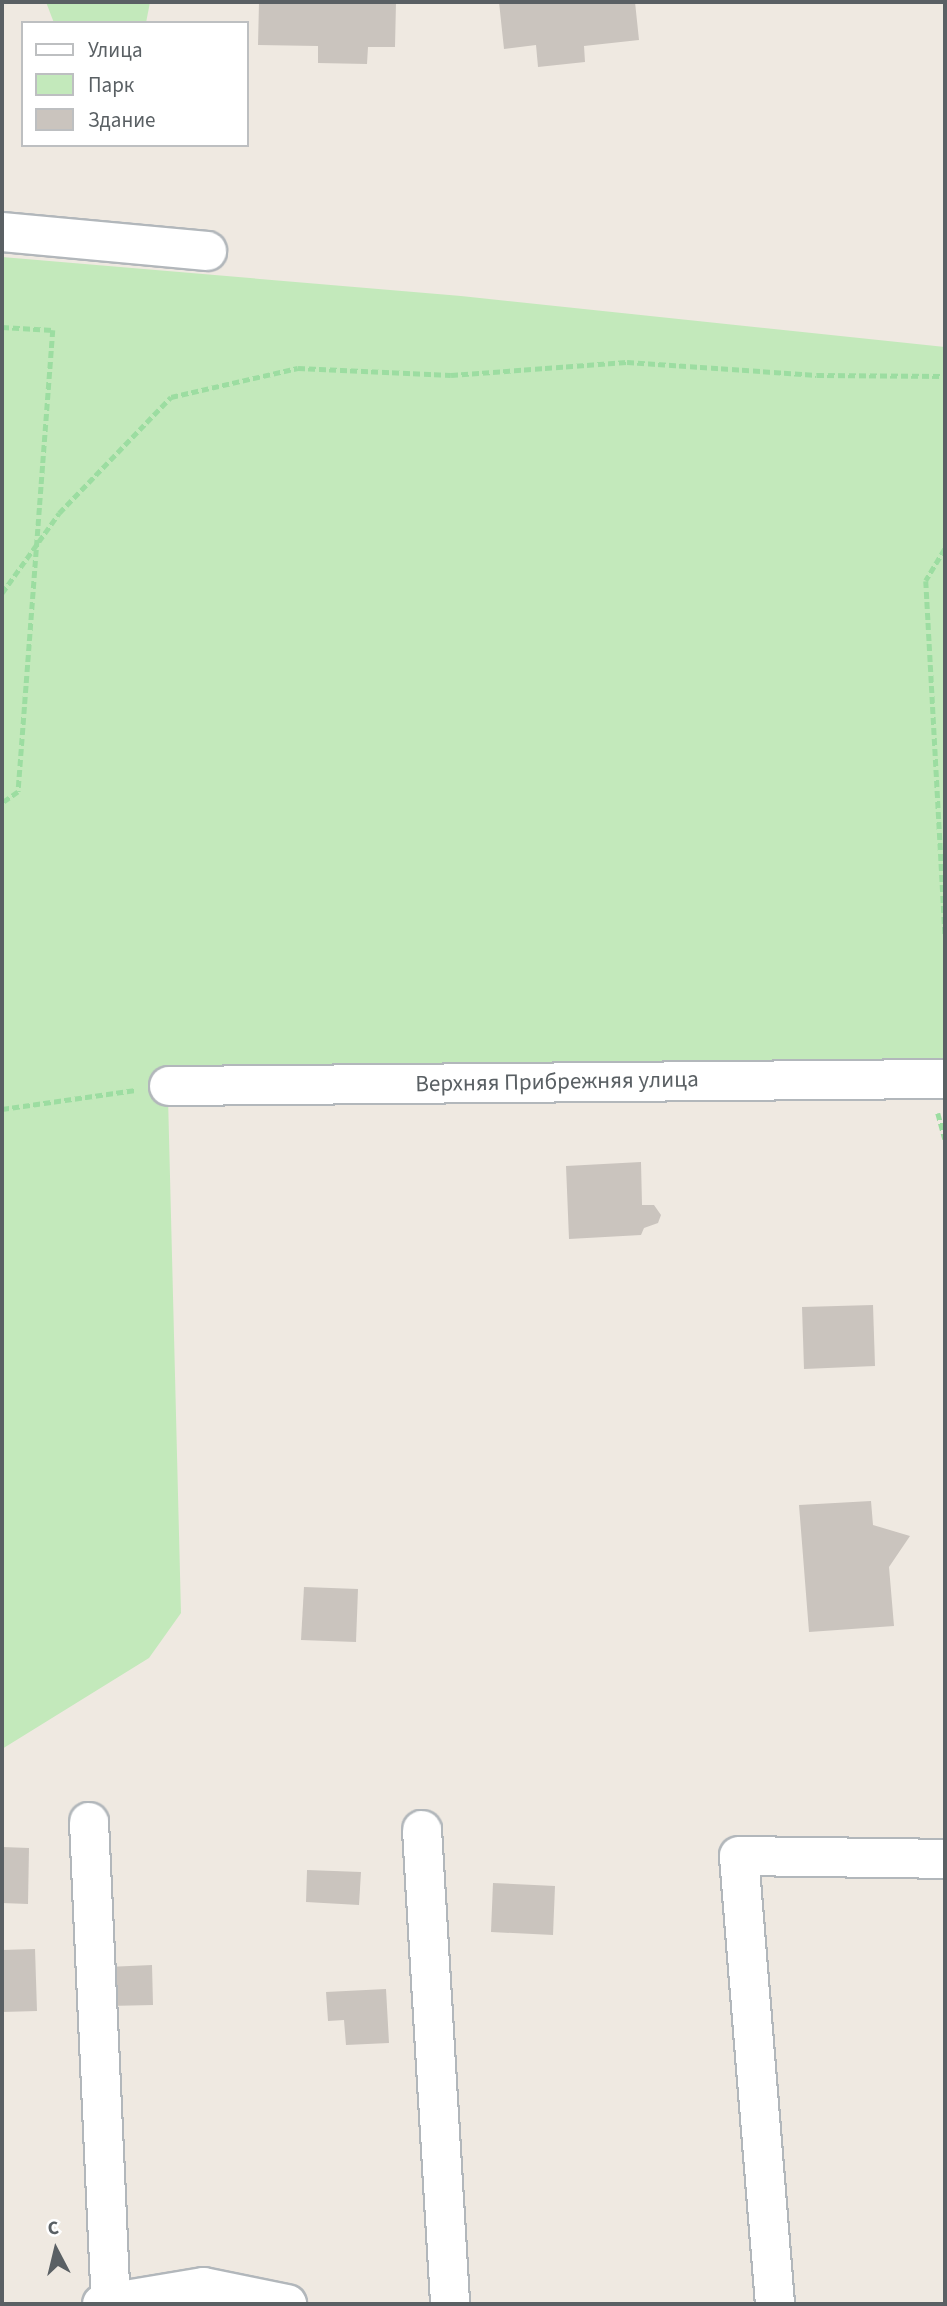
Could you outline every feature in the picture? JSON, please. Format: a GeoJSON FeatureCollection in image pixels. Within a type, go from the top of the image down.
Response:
{"type":"FeatureCollection","features":[{"type":"Feature","properties":{"kind":"street"},"geometry":{"type":"LineString","coordinates":[[2,232],[206,251]]}},
{"type":"Feature","properties":{"kind":"street","name":"Верхняя Прибрежняя улица"},"geometry":{"type":"LineString","coordinates":[[169,1086],[945,1079]]}},
{"type":"Feature","properties":{"kind":"street"},"geometry":{"type":"LineString","coordinates":[[89,1822],[107,2303],[176,2298],[204,2287],[287,2304]]}},
{"type":"Feature","properties":{"kind":"street"},"geometry":{"type":"LineString","coordinates":[[422,1830],[450,2304]]}},
{"type":"Feature","properties":{"kind":"street"},"geometry":{"type":"LineString","coordinates":[[775,2304],[739,1856],[945,1859]]}},
{"type":"Feature","properties":{"kind":"path"},"geometry":{"type":"LineString","coordinates":[[2,327],[53,330],[18,792],[2,803]]}},
{"type":"Feature","properties":{"kind":"path"},"geometry":{"type":"LineString","coordinates":[[3,594],[59,513],[171,397],[298,369],[451,375],[627,362],[817,376],[945,376]]}},
{"type":"Feature","properties":{"kind":"path"},"geometry":{"type":"LineString","coordinates":[[945,549],[926,581],[945,935]]}},
{"type":"Feature","properties":{"kind":"path"},"geometry":{"type":"LineString","coordinates":[[2,1108],[169,1086]]}},
{"type":"Feature","properties":{"kind":"green space"},"geometry":{"type":"Polygon","coordinates":[[[46,2],[150,2],[146,21],[53,21],[46,2]]]}},
{"type":"Feature","properties":{"kind":"green space"},"geometry":{"type":"Polygon","coordinates":[[[2,257],[461,296],[945,347],[945,1081],[168,1097],[181,1613],[149,1658],[2,1749],[2,257]]]}},
{"type":"Feature","properties":{"kind":"building"},"geometry":{"type":"Polygon","coordinates":[[[259,2],[396,2],[395,47],[368,47],[367,64],[318,63],[318,46],[258,45],[259,2]]]}},
{"type":"Feature","properties":{"kind":"building"},"geometry":{"type":"Polygon","coordinates":[[[499,2],[635,2],[639,40],[584,46],[585,62],[538,67],[536,45],[504,49],[499,2]]]}},
{"type":"Feature","properties":{"kind":"building"},"geometry":{"type":"Polygon","coordinates":[[[641,1162],[642,1205],[654,1205],[661,1215],[658,1223],[644,1228],[641,1235],[569,1239],[566,1166],[641,1162]]]}},
{"type":"Feature","properties":{"kind":"building"},"geometry":{"type":"Polygon","coordinates":[[[873,1305],[875,1366],[804,1369],[802,1307],[873,1305]]]}},
{"type":"Feature","properties":{"kind":"building"},"geometry":{"type":"Polygon","coordinates":[[[871,1501],[873,1525],[910,1536],[889,1567],[894,1626],[809,1632],[799,1505],[871,1501]]]}},
{"type":"Feature","properties":{"kind":"building"},"geometry":{"type":"Polygon","coordinates":[[[304,1587],[358,1589],[356,1642],[301,1640],[304,1587]]]}},
{"type":"Feature","properties":{"kind":"building"},"geometry":{"type":"Polygon","coordinates":[[[2,1847],[29,1848],[28,1904],[2,1903],[2,1847]]]}},
{"type":"Feature","properties":{"kind":"building"},"geometry":{"type":"Polygon","coordinates":[[[307,1870],[361,1872],[359,1905],[306,1902],[307,1870]]]}},
{"type":"Feature","properties":{"kind":"building"},"geometry":{"type":"Polygon","coordinates":[[[493,1883],[555,1886],[553,1935],[491,1932],[493,1883]]]}},
{"type":"Feature","properties":{"kind":"building"},"geometry":{"type":"Polygon","coordinates":[[[35,1949],[37,2011],[2,2012],[2,1950],[35,1949]]]}},
{"type":"Feature","properties":{"kind":"building"},"geometry":{"type":"Polygon","coordinates":[[[152,1965],[153,2005],[108,2006],[107,1967],[152,1965]]]}},
{"type":"Feature","properties":{"kind":"building"},"geometry":{"type":"Polygon","coordinates":[[[386,1989],[389,2043],[346,2045],[344,2020],[328,2021],[326,1992],[386,1989]]]}}]}
